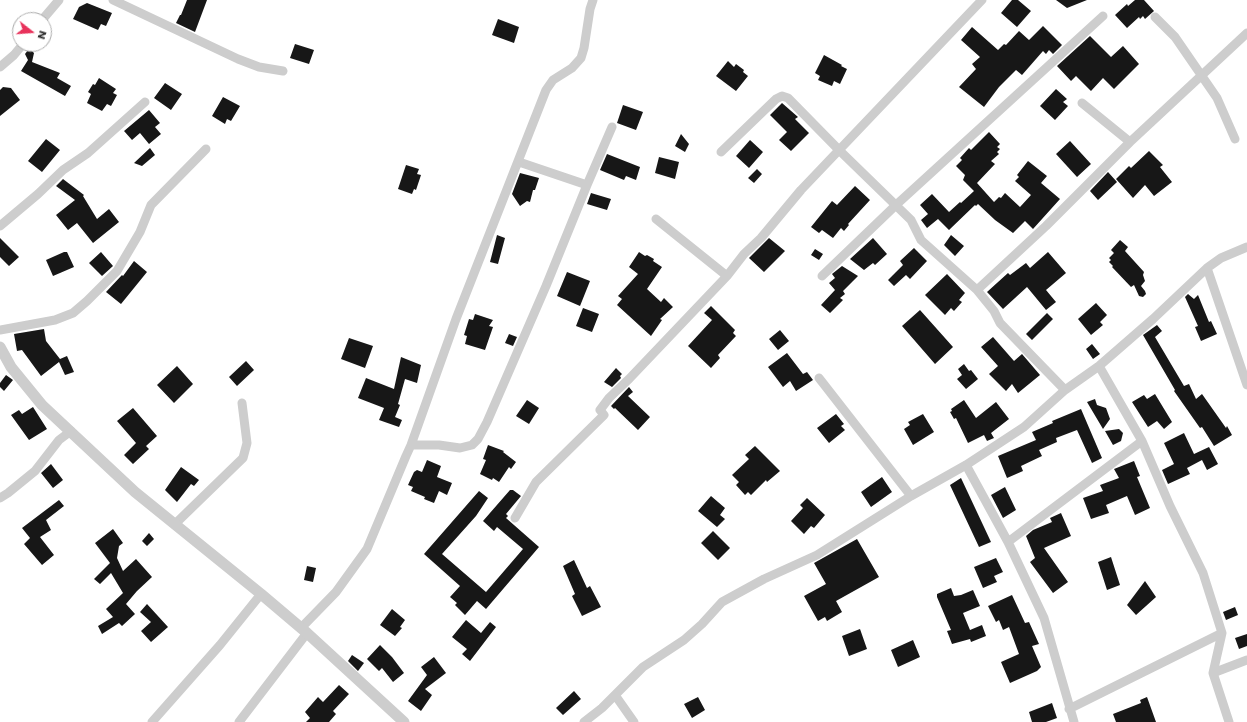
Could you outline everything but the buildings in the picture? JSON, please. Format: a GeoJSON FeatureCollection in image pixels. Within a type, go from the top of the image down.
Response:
{"type":"FeatureCollection","features":[{"type":"Feature","properties":{"kind":"street"},"geometry":{"type":"LineString","coordinates":[[49,12],[59,0]]}},
{"type":"Feature","properties":{"kind":"street"},"geometry":{"type":"LineString","coordinates":[[113,0],[238,59],[259,67],[283,71]]}},
{"type":"Feature","properties":{"kind":"street"},"geometry":{"type":"LineString","coordinates":[[239,722],[304,631],[336,592],[367,549],[411,445],[456,319],[519,162],[546,90],[553,80],[572,68],[581,58],[593,0]]}},
{"type":"Feature","properties":{"kind":"street"},"geometry":{"type":"LineString","coordinates":[[515,518],[536,482],[604,415],[600,410],[609,398],[727,276],[744,254],[761,238],[801,190],[840,151],[885,101],[982,0]]}},
{"type":"Feature","properties":{"kind":"street"},"geometry":{"type":"LineString","coordinates":[[822,276],[896,205],[1103,16]]}},
{"type":"Feature","properties":{"kind":"street"},"geometry":{"type":"LineString","coordinates":[[1155,18],[1175,37],[1217,98],[1235,139]]}},
{"type":"Feature","properties":{"kind":"street"},"geometry":{"type":"LineString","coordinates":[[977,290],[1046,226],[1130,142],[1247,33]]}},
{"type":"Feature","properties":{"kind":"street"},"geometry":{"type":"LineString","coordinates":[[0,67],[16,52]]}},
{"type":"Feature","properties":{"kind":"street"},"geometry":{"type":"LineString","coordinates":[[721,152],[776,99],[782,96],[788,98],[911,220],[921,240],[977,290],[994,311],[1000,323],[1065,390]]}},
{"type":"Feature","properties":{"kind":"street"},"geometry":{"type":"LineString","coordinates":[[0,226],[38,194],[63,170],[88,153],[145,102]]}},
{"type":"Feature","properties":{"kind":"street"},"geometry":{"type":"LineString","coordinates":[[1082,103],[1130,142]]}},
{"type":"Feature","properties":{"kind":"street"},"geometry":{"type":"LineString","coordinates":[[411,445],[439,445],[460,448],[472,445],[478,439],[487,422],[546,286],[612,127]]}},
{"type":"Feature","properties":{"kind":"street"},"geometry":{"type":"LineString","coordinates":[[0,330],[55,320],[73,313],[87,301],[116,271],[140,232],[151,205],[206,149]]}},
{"type":"Feature","properties":{"kind":"street"},"geometry":{"type":"LineString","coordinates":[[519,162],[587,185]]}},
{"type":"Feature","properties":{"kind":"street"},"geometry":{"type":"LineString","coordinates":[[656,219],[727,276]]}},
{"type":"Feature","properties":{"kind":"street"},"geometry":{"type":"LineString","coordinates":[[584,722],[615,695],[643,667],[684,640],[702,624],[722,602],[764,579],[817,555],[911,496],[966,465],[1024,426],[1065,390],[1099,366],[1153,319],[1207,268],[1221,258],[1247,247]]}},
{"type":"Feature","properties":{"kind":"street"},"geometry":{"type":"LineString","coordinates":[[1207,268],[1247,385]]}},
{"type":"Feature","properties":{"kind":"street"},"geometry":{"type":"LineString","coordinates":[[0,347],[11,366],[42,405],[135,492],[261,594],[404,722]]}},
{"type":"Feature","properties":{"kind":"street"},"geometry":{"type":"LineString","coordinates":[[1099,366],[1142,441],[1170,506],[1203,573],[1222,633],[1213,673],[1229,722]]}},
{"type":"Feature","properties":{"kind":"street"},"geometry":{"type":"LineString","coordinates":[[819,378],[911,496]]}},
{"type":"Feature","properties":{"kind":"street"},"geometry":{"type":"LineString","coordinates":[[175,524],[243,458],[247,443],[242,403]]}},
{"type":"Feature","properties":{"kind":"street"},"geometry":{"type":"LineString","coordinates":[[0,498],[35,471],[60,440],[71,431]]}},
{"type":"Feature","properties":{"kind":"street"},"geometry":{"type":"LineString","coordinates":[[1008,542],[1142,441]]}},
{"type":"Feature","properties":{"kind":"street"},"geometry":{"type":"LineString","coordinates":[[966,465],[1008,542],[1044,618],[1069,709],[1074,722]]}},
{"type":"Feature","properties":{"kind":"street"},"geometry":{"type":"LineString","coordinates":[[152,722],[220,645],[261,594]]}},
{"type":"Feature","properties":{"kind":"street"},"geometry":{"type":"LineString","coordinates":[[1069,709],[1222,633]]}},
{"type":"Feature","properties":{"kind":"street"},"geometry":{"type":"LineString","coordinates":[[1213,673],[1247,660]]}},
{"type":"Feature","properties":{"kind":"street"},"geometry":{"type":"LineString","coordinates":[[615,695],[634,722]]}}]}
